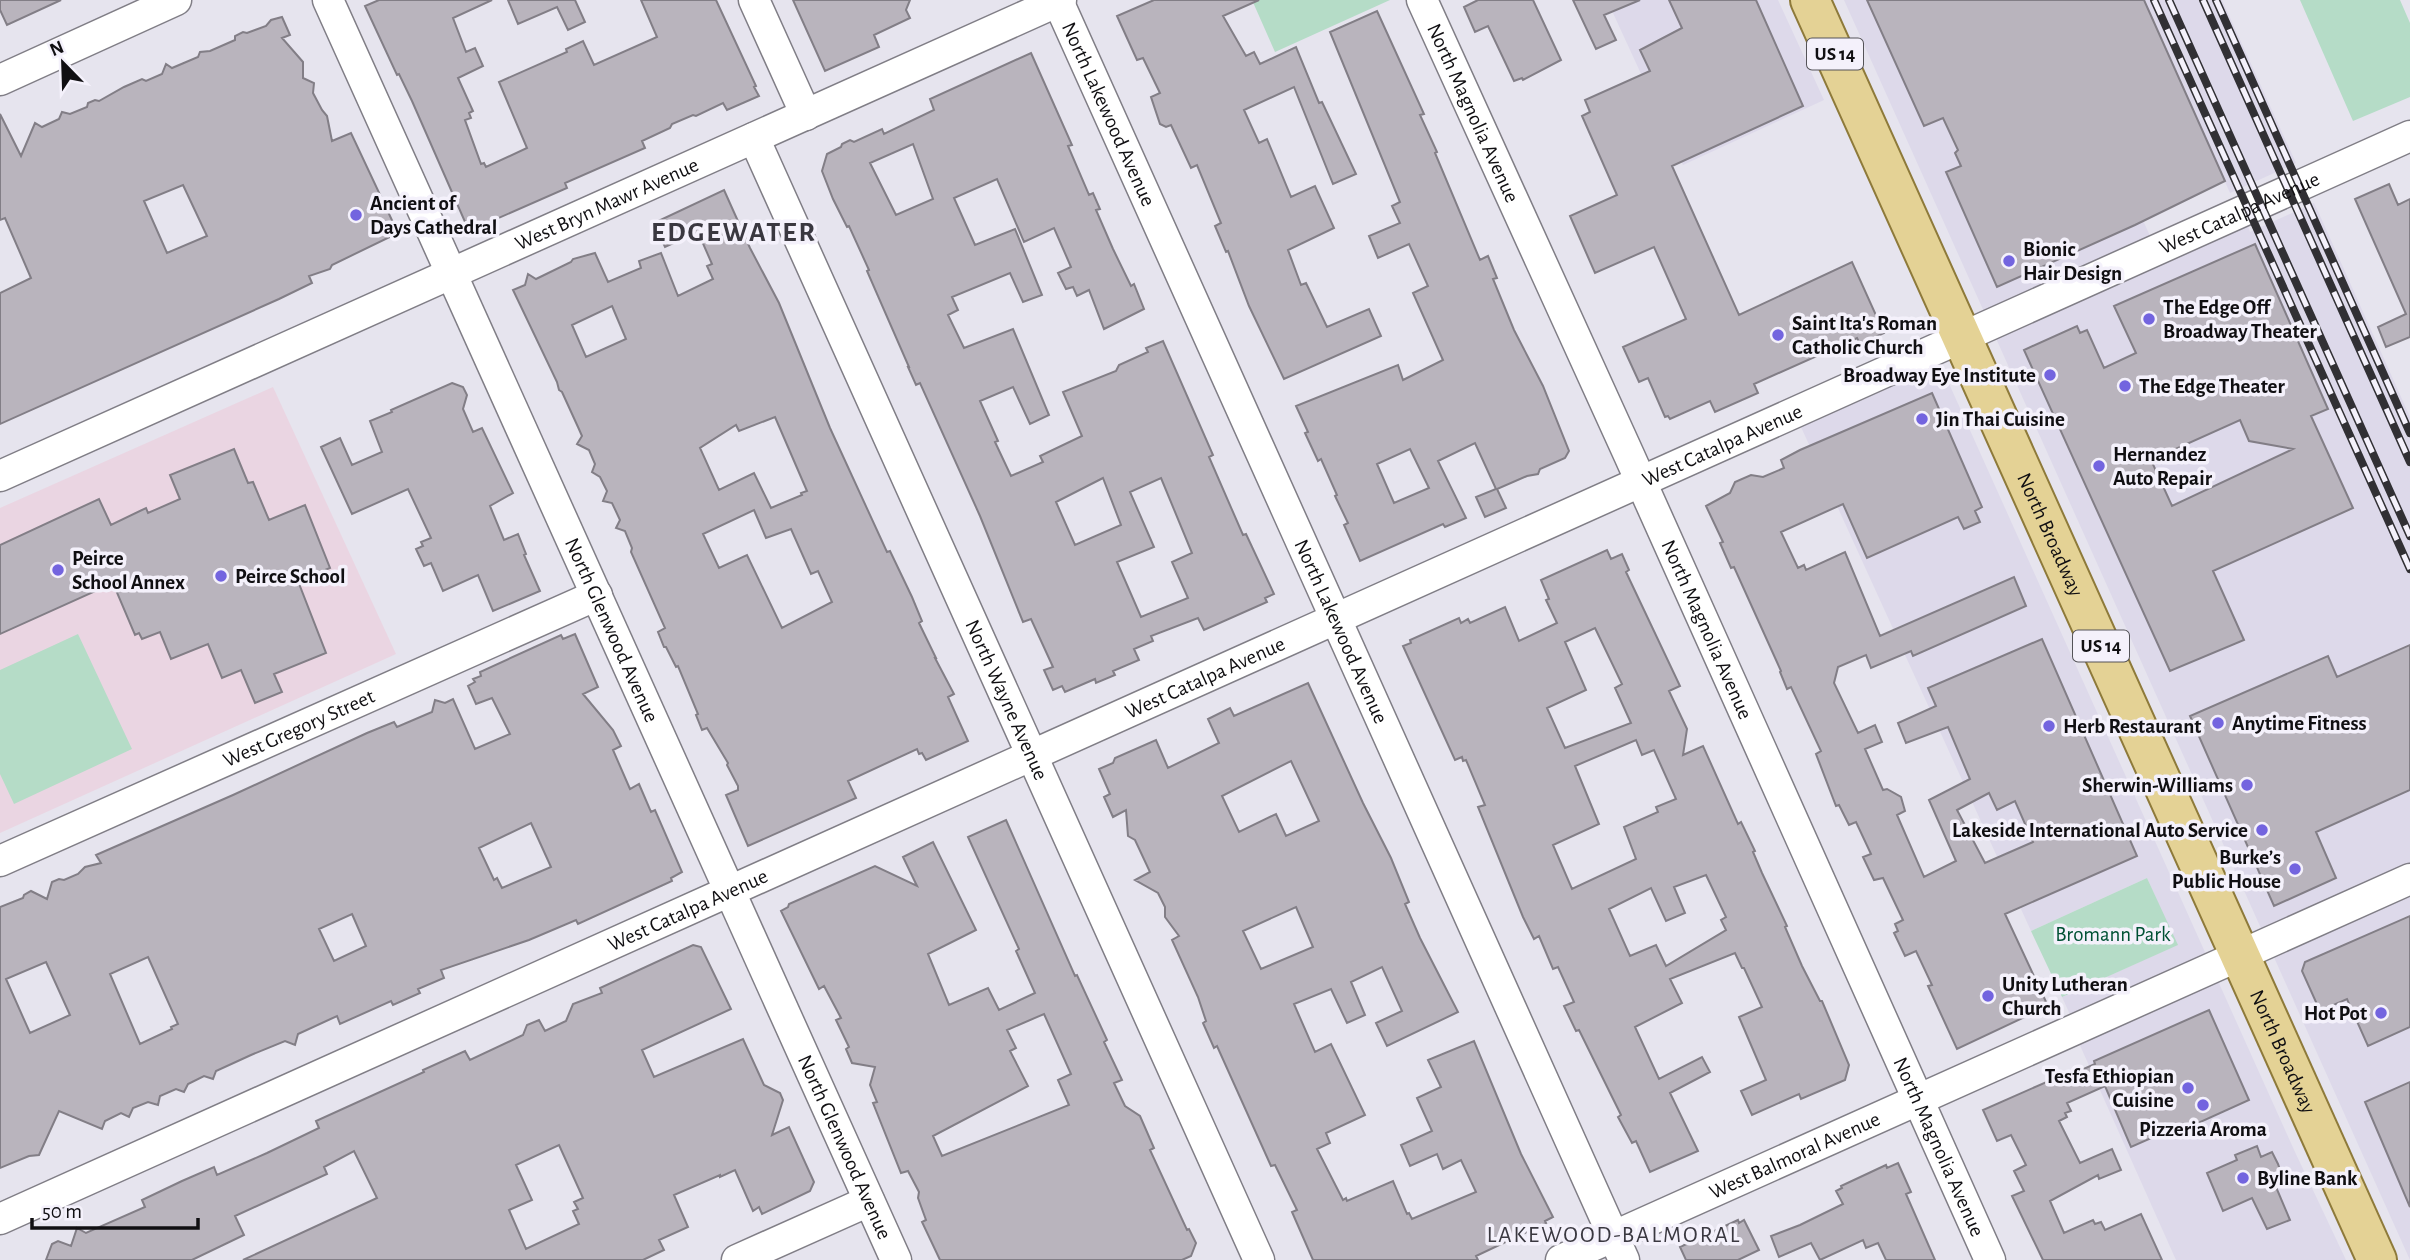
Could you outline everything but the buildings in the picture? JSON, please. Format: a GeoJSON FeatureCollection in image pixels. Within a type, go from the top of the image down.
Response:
{"type":"FeatureCollection","features":[{"type":"Feature","properties":{"kind":"main road","name":"North Broadway"},"geometry":{"type":"LineString","coordinates":[[1811,0],[2377,1260]]}},
{"type":"Feature","properties":{"kind":"street"},"geometry":{"type":"LineString","coordinates":[[0,80],[176,0]]}},
{"type":"Feature","properties":{"kind":"street","name":"North Glenwood Avenue"},"geometry":{"type":"LineString","coordinates":[[328,0],[896,1260]]}},
{"type":"Feature","properties":{"kind":"street"},"geometry":{"type":"LineString","coordinates":[[754,0],[806,115]]}},
{"type":"Feature","properties":{"kind":"street","name":"North Magnolia Avenue"},"geometry":{"type":"LineString","coordinates":[[1422,0],[1990,1260]]}},
{"type":"Feature","properties":{"kind":"street","name":"West Bryn Mawr Avenue"},"geometry":{"type":"LineString","coordinates":[[0,476],[1059,1]]}},
{"type":"Feature","properties":{"kind":"street","name":"North Lakewood Avenue"},"geometry":{"type":"LineString","coordinates":[[1059,1],[1619,1248]]}},
{"type":"Feature","properties":{"kind":"street","name":"West Catalpa Avenue"},"geometry":{"type":"LineString","coordinates":[[0,1219],[2410,136]]}},
{"type":"Feature","properties":{"kind":"street","name":"North Wayne Avenue"},"geometry":{"type":"LineString","coordinates":[[754,138],[1259,1260]]}},
{"type":"Feature","properties":{"kind":"street","name":"West Gregory Street"},"geometry":{"type":"LineString","coordinates":[[0,861],[597,596]]}},
{"type":"Feature","properties":{"kind":"street","name":"West Balmoral Avenue"},"geometry":{"type":"LineString","coordinates":[[1561,1260],[1619,1248],[1917,1100],[2410,879]]}},
{"type":"Feature","properties":{"kind":"street"},"geometry":{"type":"LineString","coordinates":[[737,1260],[869,1201]]}},
{"type":"Feature","properties":{"kind":"shaded area"},"geometry":{"type":"Polygon","coordinates":[[[1607,0],[1778,0],[1824,100],[1683,165],[1607,0]]]}},
{"type":"Feature","properties":{"kind":"shaded area"},"geometry":{"type":"Polygon","coordinates":[[[1844,0],[2044,0],[2159,256],[2245,218],[2250,232],[2314,203],[2317,209],[2410,417],[2410,1260],[1844,0]]]}},
{"type":"Feature","properties":{"kind":"shaded area"},"geometry":{"type":"Polygon","coordinates":[[[2144,0],[2222,0],[2296,163],[2230,193],[2144,0]]]}},
{"type":"Feature","properties":{"kind":"shaded area"},"geometry":{"type":"Polygon","coordinates":[[[1934,368],[1942,371],[1946,377],[2346,1260],[2176,1260],[2074,1032],[2077,1030],[2062,997],[2177,945],[2147,878],[2031,931],[1801,427],[1934,368]]]}},
{"type":"Feature","properties":{"kind":"shaded area"},"geometry":{"type":"Polygon","coordinates":[[[273,387],[396,654],[0,833],[0,508],[273,387]]]}},
{"type":"Feature","properties":{"kind":"green space"},"geometry":{"type":"Polygon","coordinates":[[[1252,0],[1390,0],[1275,52],[1252,0]]]}},
{"type":"Feature","properties":{"kind":"green space"},"geometry":{"type":"Polygon","coordinates":[[[2300,0],[2400,0],[2410,23],[2410,97],[2353,121],[2300,0]]]}},
{"type":"Feature","properties":{"kind":"green space"},"geometry":{"type":"Polygon","coordinates":[[[78,634],[132,749],[14,804],[0,774],[0,670],[78,634]]]}},
{"type":"Feature","properties":{"kind":"green space","name":"Bromann Park"},"geometry":{"type":"Polygon","coordinates":[[[2147,878],[2178,945],[2062,997],[2031,931],[2147,878]]]}},
{"type":"Feature","properties":{"kind":"railway"},"geometry":{"type":"LineString","coordinates":[[2154,0],[2410,569]]}},
{"type":"Feature","properties":{"kind":"railway"},"geometry":{"type":"LineString","coordinates":[[2169,0],[2410,536]]}},
{"type":"Feature","properties":{"kind":"railway"},"geometry":{"type":"LineString","coordinates":[[2203,0],[2410,462]]}},
{"type":"Feature","properties":{"kind":"railway"},"geometry":{"type":"LineString","coordinates":[[2216,0],[2410,433]]}},
{"type":"Feature","properties":{"kind":"place","name":"Ancient of Days Cathedral"},"geometry":{"type":"Point","coordinates":[356,215]}},
{"type":"Feature","properties":{"kind":"place","name":"Bionic Hair Design"},"geometry":{"type":"Point","coordinates":[2009,261]}},
{"type":"Feature","properties":{"kind":"place","name":"The Edge Off Broadway Theater"},"geometry":{"type":"Point","coordinates":[2149,319]}},
{"type":"Feature","properties":{"kind":"place","name":"Saint Ita's Roman Catholic Church"},"geometry":{"type":"Point","coordinates":[1778,335]}},
{"type":"Feature","properties":{"kind":"place","name":"Broadway Eye Institute"},"geometry":{"type":"Point","coordinates":[2050,375]}},
{"type":"Feature","properties":{"kind":"place","name":"The Edge Theater"},"geometry":{"type":"Point","coordinates":[2125,386]}},
{"type":"Feature","properties":{"kind":"place","name":"Jin Thai Cuisine"},"geometry":{"type":"Point","coordinates":[1922,419]}},
{"type":"Feature","properties":{"kind":"place","name":"Hernandez Auto Repair"},"geometry":{"type":"Point","coordinates":[2099,466]}},
{"type":"Feature","properties":{"kind":"place","name":"Peirce School Annex"},"geometry":{"type":"Point","coordinates":[58,570]}},
{"type":"Feature","properties":{"kind":"place","name":"Peirce School"},"geometry":{"type":"Point","coordinates":[221,576]}},
{"type":"Feature","properties":{"kind":"place","name":"Anytime Fitness"},"geometry":{"type":"Point","coordinates":[2218,723]}},
{"type":"Feature","properties":{"kind":"place","name":"Herb Restaurant"},"geometry":{"type":"Point","coordinates":[2049,726]}},
{"type":"Feature","properties":{"kind":"place","name":"Sherwin-Williams"},"geometry":{"type":"Point","coordinates":[2247,785]}},
{"type":"Feature","properties":{"kind":"place","name":"Lakeside International Auto Service"},"geometry":{"type":"Point","coordinates":[2262,830]}},
{"type":"Feature","properties":{"kind":"place","name":"Burke’s Public House"},"geometry":{"type":"Point","coordinates":[2295,869]}},
{"type":"Feature","properties":{"kind":"place","name":"Unity Lutheran Church"},"geometry":{"type":"Point","coordinates":[1988,996]}},
{"type":"Feature","properties":{"kind":"place","name":"Hot Pot"},"geometry":{"type":"Point","coordinates":[2381,1013]}},
{"type":"Feature","properties":{"kind":"place","name":"Tesfa Ethiopian Cuisine"},"geometry":{"type":"Point","coordinates":[2188,1088]}},
{"type":"Feature","properties":{"kind":"place","name":"Pizzeria Aroma"},"geometry":{"type":"Point","coordinates":[2203,1105]}},
{"type":"Feature","properties":{"kind":"place","name":"Byline Bank"},"geometry":{"type":"Point","coordinates":[2243,1178]}},
{"type":"Feature","properties":{"kind":"district","name":"EDGEWATER"},"geometry":{"type":"Point","coordinates":[734,233]}},
{"type":"Feature","properties":{"kind":"district","name":"LAKEWOOD-BALMORAL"},"geometry":{"type":"Point","coordinates":[1614,1235]}}]}
